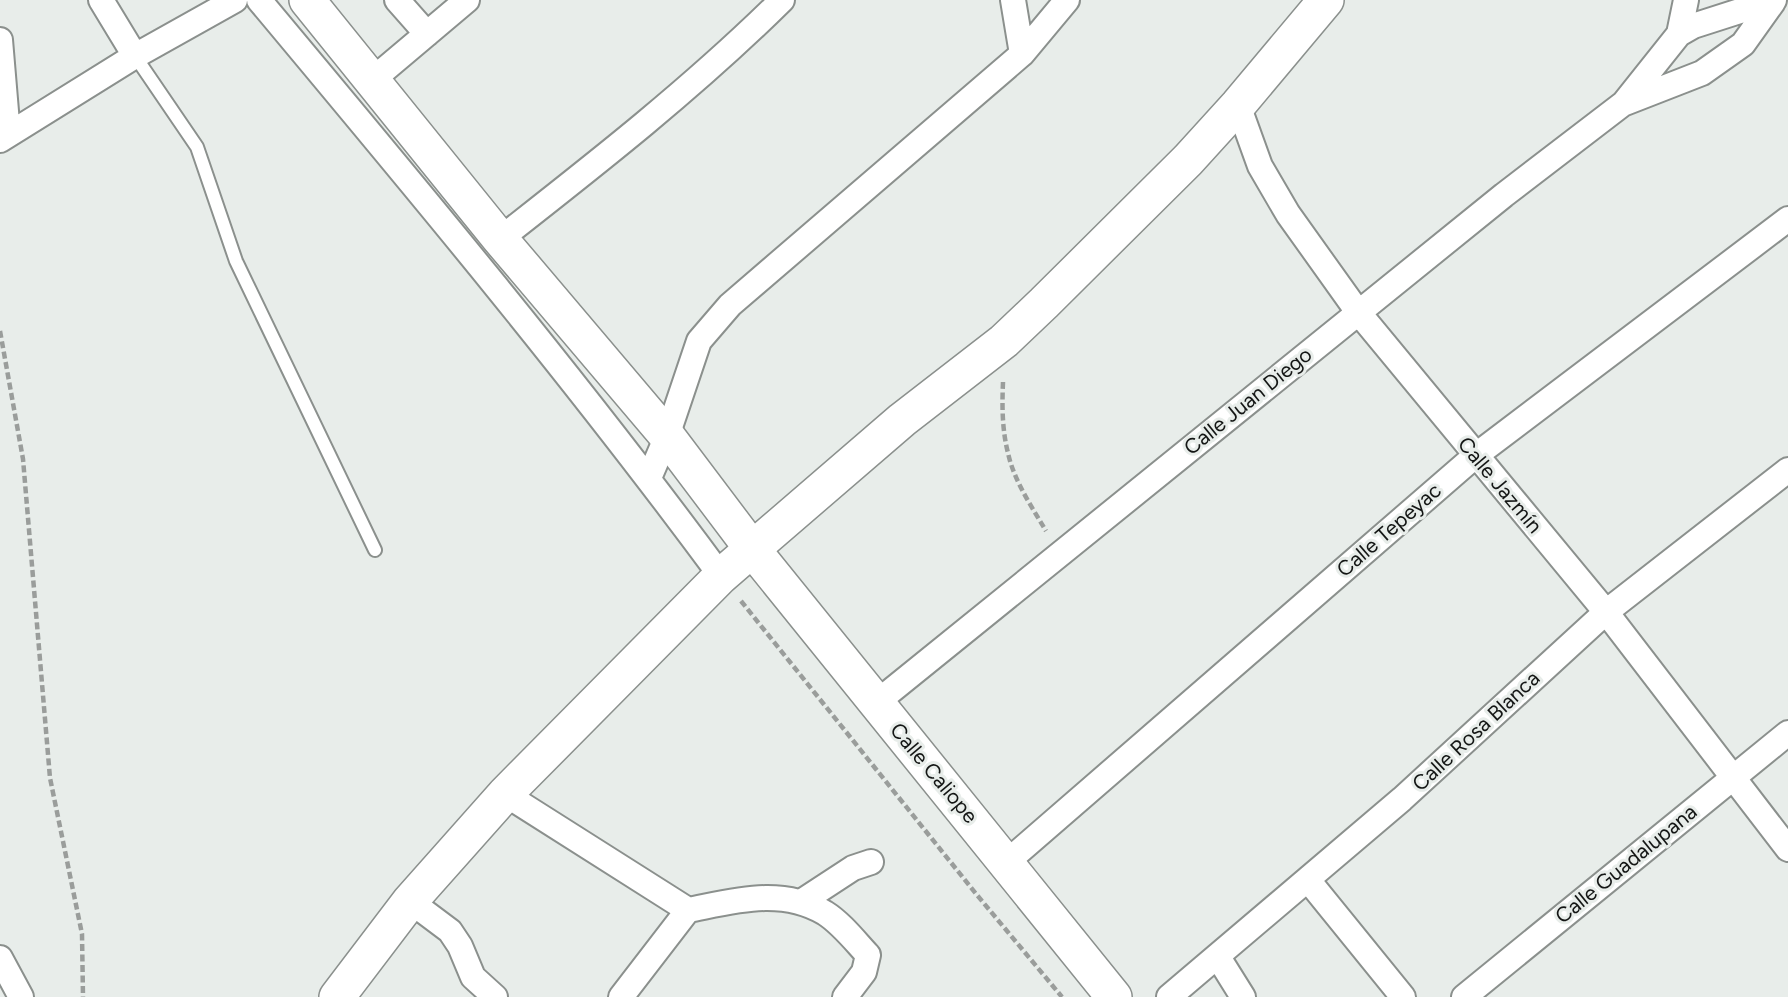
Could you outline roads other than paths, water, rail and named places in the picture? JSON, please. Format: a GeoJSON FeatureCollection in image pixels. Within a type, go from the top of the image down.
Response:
{"type":"FeatureCollection","features":[{"type":"Feature","properties":{"kind":"street"},"geometry":{"type":"LineString","coordinates":[[101,0],[135,56]]}},
{"type":"Feature","properties":{"kind":"street"},"geometry":{"type":"LineString","coordinates":[[0,40],[4,138],[135,56],[235,0]]}},
{"type":"Feature","properties":{"kind":"street"},"geometry":{"type":"LineString","coordinates":[[259,0],[477,262],[649,478],[721,576]]}},
{"type":"Feature","properties":{"kind":"street","name":"Calle Caliope"},"geometry":{"type":"LineString","coordinates":[[307,0],[500,239],[667,436],[752,550],[1114,997]]}},
{"type":"Feature","properties":{"kind":"street"},"geometry":{"type":"LineString","coordinates":[[397,0],[427,34]]}},
{"type":"Feature","properties":{"kind":"street"},"geometry":{"type":"LineString","coordinates":[[371,81],[467,0]]}},
{"type":"Feature","properties":{"kind":"street"},"geometry":{"type":"LineString","coordinates":[[500,239],[635,132],[782,0]]}},
{"type":"Feature","properties":{"kind":"street"},"geometry":{"type":"LineString","coordinates":[[1013,0],[1022,54]]}},
{"type":"Feature","properties":{"kind":"street"},"geometry":{"type":"LineString","coordinates":[[649,478],[667,436],[699,341],[730,305],[1022,54],[1067,0]]}},
{"type":"Feature","properties":{"kind":"street"},"geometry":{"type":"LineString","coordinates":[[337,997],[410,901],[505,794],[721,576],[902,420],[1004,341],[1188,160],[1326,0]]}},
{"type":"Feature","properties":{"kind":"street"},"geometry":{"type":"LineString","coordinates":[[1679,34],[1686,0]]}},
{"type":"Feature","properties":{"kind":"street"},"geometry":{"type":"LineString","coordinates":[[1624,103],[1679,34],[1742,4],[1773,1]]}},
{"type":"Feature","properties":{"kind":"street"},"geometry":{"type":"LineString","coordinates":[[1624,103],[1702,73],[1743,44],[1773,1]]}},
{"type":"Feature","properties":{"kind":"street","name":"Calle Juan Diego"},"geometry":{"type":"LineString","coordinates":[[876,703],[1358,312],[1624,103]]}},
{"type":"Feature","properties":{"kind":"street","name":"Calle Jazmín"},"geometry":{"type":"LineString","coordinates":[[1238,105],[1260,166],[1288,214],[1358,312],[1606,612],[1788,849]]}},
{"type":"Feature","properties":{"kind":"street","name":"Calle Tepeyac"},"geometry":{"type":"LineString","coordinates":[[1007,862],[1475,456],[1788,219]]}},
{"type":"Feature","properties":{"kind":"street","name":"Calle Rosa Blanca"},"geometry":{"type":"LineString","coordinates":[[1169,997],[1402,799],[1606,612],[1788,470]]}},
{"type":"Feature","properties":{"kind":"street","name":"Calle Guadalupana"},"geometry":{"type":"LineString","coordinates":[[1464,997],[1788,733]]}},
{"type":"Feature","properties":{"kind":"street"},"geometry":{"type":"LineString","coordinates":[[505,794],[688,910],[773,896],[802,902],[827,914],[868,954],[864,972],[845,997]]}},
{"type":"Feature","properties":{"kind":"street"},"geometry":{"type":"LineString","coordinates":[[802,902],[853,868],[871,862]]}},
{"type":"Feature","properties":{"kind":"street"},"geometry":{"type":"LineString","coordinates":[[1308,880],[1403,997]]}},
{"type":"Feature","properties":{"kind":"street"},"geometry":{"type":"LineString","coordinates":[[410,901],[450,931],[460,946],[473,977],[495,997]]}},
{"type":"Feature","properties":{"kind":"street"},"geometry":{"type":"LineString","coordinates":[[621,997],[688,910]]}},
{"type":"Feature","properties":{"kind":"street"},"geometry":{"type":"LineString","coordinates":[[1218,957],[1243,997]]}},
{"type":"Feature","properties":{"kind":"street"},"geometry":{"type":"LineString","coordinates":[[0,958],[21,997]]}},
{"type":"Feature","properties":{"kind":"lane"},"geometry":{"type":"LineString","coordinates":[[135,56],[197,147],[236,261],[375,550]]}}]}
